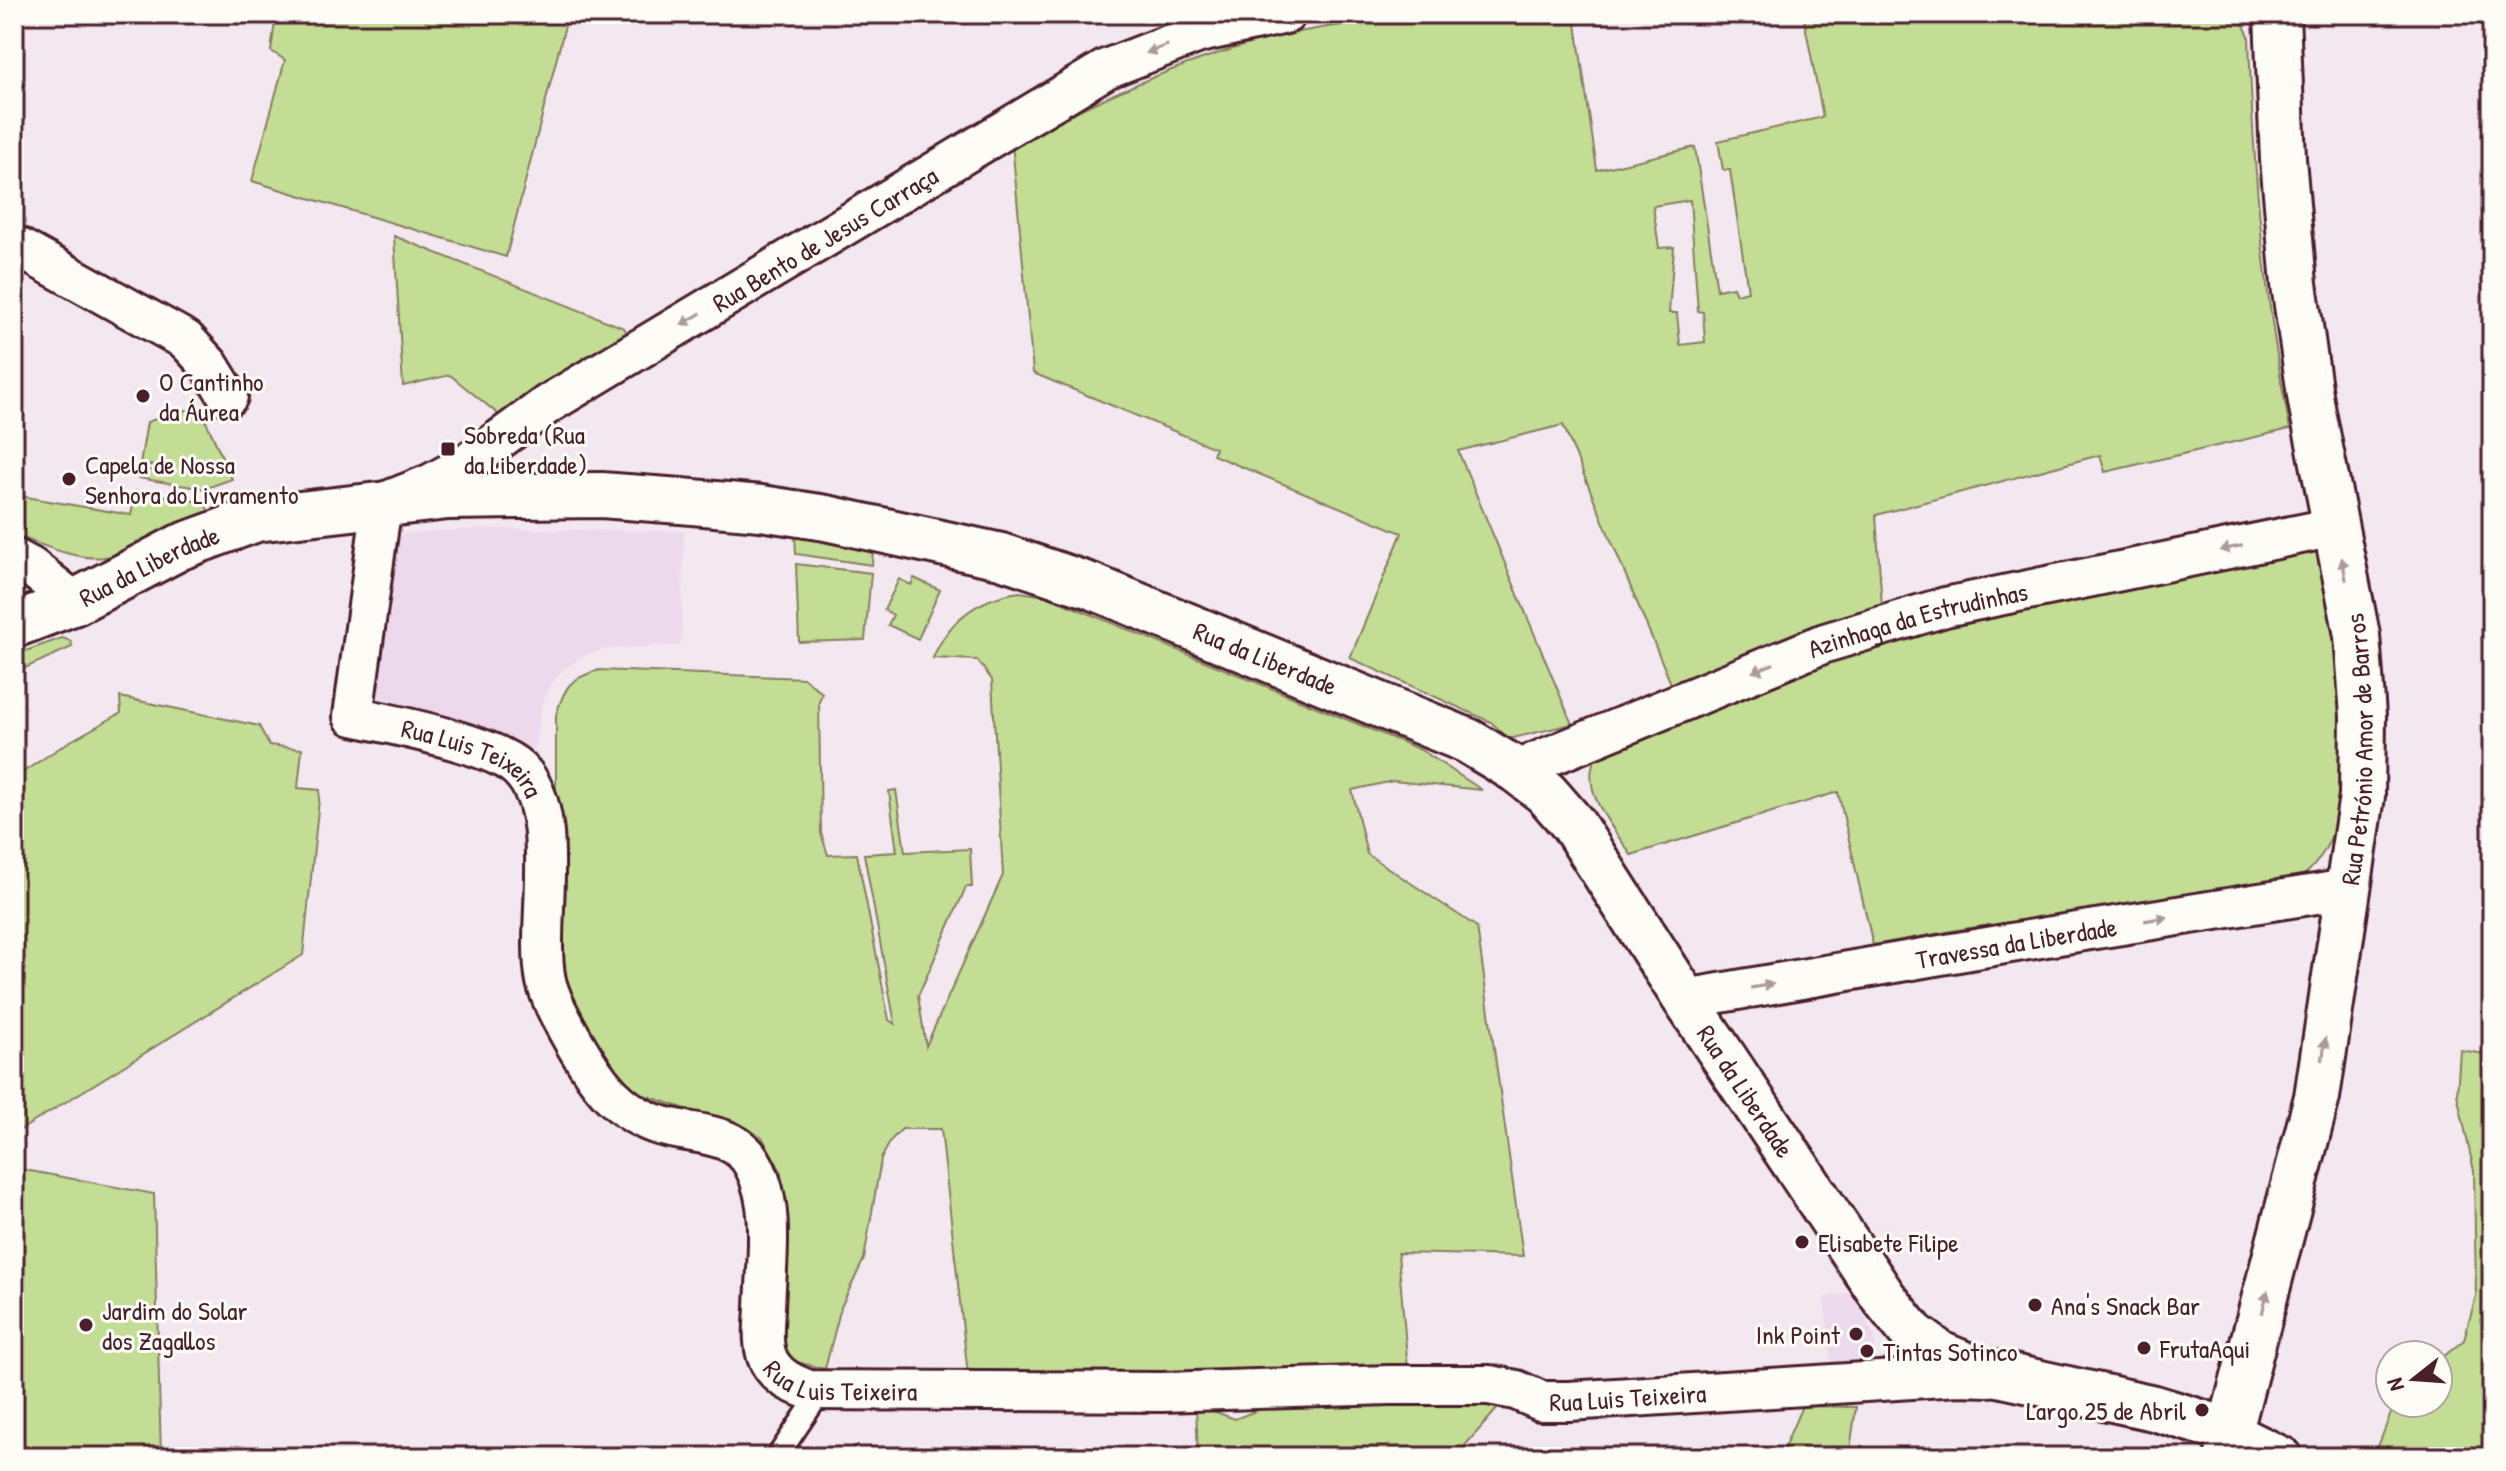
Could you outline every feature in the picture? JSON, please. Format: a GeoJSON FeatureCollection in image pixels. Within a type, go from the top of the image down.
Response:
{"type":"FeatureCollection","features":[{"type":"Feature","properties":{"kind":"street","name":"Rua Bento de Jesus Carraça"},"geometry":{"type":"LineString","coordinates":[[382,503],[430,484],[463,466],[548,404],[1106,69],[1199,33],[1286,14]]}},
{"type":"Feature","properties":{"kind":"street","name":"Rua Petrónio Amor de Barros"},"geometry":{"type":"LineString","coordinates":[[2229,1444],[2317,1097],[2362,796],[2363,716],[2357,635],[2311,402],[2294,284],[2283,159],[2277,14]]}},
{"type":"Feature","properties":{"kind":"street"},"geometry":{"type":"LineString","coordinates":[[14,245],[186,340],[209,365],[228,396]]}},
{"type":"Feature","properties":{"kind":"street","name":"Rua da Liberdade"},"geometry":{"type":"LineString","coordinates":[[14,625],[75,602],[180,547],[256,519],[448,497],[601,495],[747,506],[826,518],[1001,556],[1091,586],[1468,741],[1516,770],[1546,793],[1573,824],[1884,1298],[1913,1334],[1940,1354],[1976,1369],[2154,1408],[2229,1444]]}},
{"type":"Feature","properties":{"kind":"street","name":"Rua Luis Teixeira"},"geometry":{"type":"LineString","coordinates":[[382,503],[353,716],[405,727],[491,752],[518,767],[532,786],[542,823],[546,874],[543,942],[546,980],[557,1014],[611,1095],[630,1110],[647,1121],[718,1137],[739,1147],[753,1162],[765,1199],[767,1227],[764,1334],[769,1362],[785,1381],[809,1390],[1162,1392],[1489,1385],[1516,1390],[1541,1401],[1569,1401],[1958,1376],[2019,1378]]}},
{"type":"Feature","properties":{"kind":"street","name":"Azinhaga da Estrudinhas"},"geometry":{"type":"LineString","coordinates":[[1516,770],[1825,643],[1930,611],[2335,527]]}},
{"type":"Feature","properties":{"kind":"street"},"geometry":{"type":"LineString","coordinates":[[14,558],[31,567],[75,602]]}},
{"type":"Feature","properties":{"kind":"street","name":"Travessa da Liberdade"},"geometry":{"type":"LineString","coordinates":[[1685,999],[2347,889]]}},
{"type":"Feature","properties":{"kind":"street"},"geometry":{"type":"LineString","coordinates":[[2229,1444],[2283,1457]]}},
{"type":"Feature","properties":{"kind":"lane"},"geometry":{"type":"LineString","coordinates":[[777,1457],[822,1390]]}},
{"type":"Feature","properties":{"kind":"shaded area"},"geometry":{"type":"Polygon","coordinates":[[[482,529],[684,531],[681,645],[602,649],[578,659],[562,671],[550,686],[541,707],[535,750],[371,695],[395,537],[408,533],[482,529]]]}},
{"type":"Feature","properties":{"kind":"shaded area"},"geometry":{"type":"Polygon","coordinates":[[[1850,1293],[1874,1334],[1876,1364],[1832,1370],[1824,1298],[1850,1293]]]}},
{"type":"Feature","properties":{"kind":"green space"},"geometry":{"type":"Polygon","coordinates":[[[276,14],[568,14],[506,257],[252,181],[285,60],[271,51],[276,14]]]}},
{"type":"Feature","properties":{"kind":"green space"},"geometry":{"type":"Polygon","coordinates":[[[1439,14],[1575,17],[1597,170],[1695,147],[1717,290],[1733,287],[1736,294],[1748,291],[1730,170],[1723,170],[1718,141],[1823,117],[1803,14],[2236,14],[2249,36],[2261,234],[2290,429],[2105,472],[2100,455],[1876,515],[1882,608],[1674,691],[1563,425],[1458,451],[1572,724],[1509,739],[1491,722],[1350,658],[1402,533],[1213,455],[1215,448],[1033,373],[1012,143],[1116,93],[1225,51],[1299,32],[1439,14]],[[1690,200],[1653,206],[1659,248],[1674,247],[1669,313],[1677,313],[1680,345],[1705,342],[1703,312],[1698,311],[1690,200]]]}},
{"type":"Feature","properties":{"kind":"green space"},"geometry":{"type":"Polygon","coordinates":[[[394,236],[624,328],[633,341],[503,418],[450,375],[403,386],[394,236]]]}},
{"type":"Feature","properties":{"kind":"green space"},"geometry":{"type":"Polygon","coordinates":[[[200,408],[232,479],[204,489],[138,478],[139,469],[156,471],[156,466],[140,464],[147,422],[200,408]]]}},
{"type":"Feature","properties":{"kind":"green space"},"geometry":{"type":"Polygon","coordinates":[[[136,491],[205,503],[209,513],[129,550],[105,557],[82,557],[14,535],[14,495],[131,515],[136,491]]]}},
{"type":"Feature","properties":{"kind":"green space"},"geometry":{"type":"Polygon","coordinates":[[[795,534],[873,549],[872,565],[796,554],[795,534]]]}},
{"type":"Feature","properties":{"kind":"green space"},"geometry":{"type":"Polygon","coordinates":[[[2318,549],[2343,671],[2342,773],[2332,835],[2323,854],[2310,870],[2292,884],[1963,929],[1873,945],[1838,792],[1631,855],[1595,796],[1592,771],[1595,758],[1666,722],[1914,629],[2318,549]]]}},
{"type":"Feature","properties":{"kind":"green space"},"geometry":{"type":"Polygon","coordinates":[[[796,564],[871,573],[865,640],[799,642],[796,564]]]}},
{"type":"Feature","properties":{"kind":"green space"},"geometry":{"type":"Polygon","coordinates":[[[914,578],[940,590],[918,639],[888,625],[893,615],[884,610],[899,579],[911,585],[914,578]]]}},
{"type":"Feature","properties":{"kind":"green space"},"geometry":{"type":"Polygon","coordinates":[[[1020,592],[1046,596],[1421,750],[1482,790],[1393,781],[1352,790],[1367,854],[1477,927],[1523,1256],[1398,1253],[1408,1370],[1054,1382],[968,1375],[941,1129],[902,1129],[891,1140],[881,1159],[864,1259],[841,1307],[825,1369],[777,1357],[781,1171],[762,1137],[632,1091],[617,1079],[564,987],[556,919],[556,715],[570,685],[599,670],[804,678],[822,693],[819,702],[821,833],[828,855],[857,854],[889,1020],[895,1024],[864,854],[897,852],[889,791],[896,790],[905,852],[970,849],[972,887],[966,887],[918,996],[926,1046],[1003,875],[992,680],[977,660],[933,658],[948,632],[967,613],[991,599],[1020,592]]]}},
{"type":"Feature","properties":{"kind":"green space"},"geometry":{"type":"Polygon","coordinates":[[[62,638],[71,641],[72,647],[14,673],[14,655],[62,638]]]}},
{"type":"Feature","properties":{"kind":"green space"},"geometry":{"type":"Polygon","coordinates":[[[120,697],[259,726],[269,745],[302,749],[298,788],[320,790],[303,955],[14,1134],[14,778],[121,713],[120,697]]]}},
{"type":"Feature","properties":{"kind":"green space"},"geometry":{"type":"Polygon","coordinates":[[[2460,1050],[2492,1055],[2492,1457],[2374,1457],[2389,1419],[2454,1419],[2454,1348],[2464,1340],[2476,1296],[2474,1171],[2457,1094],[2460,1050]]]}},
{"type":"Feature","properties":{"kind":"green space","name":"Jardim do Solar dos Zagallos"},"geometry":{"type":"Polygon","coordinates":[[[14,1168],[154,1194],[161,1457],[14,1457],[14,1168]]]}},
{"type":"Feature","properties":{"kind":"green space"},"geometry":{"type":"Polygon","coordinates":[[[1505,1400],[1455,1457],[1198,1457],[1196,1405],[1235,1419],[1271,1405],[1505,1400]]]}},
{"type":"Feature","properties":{"kind":"green space"},"geometry":{"type":"Polygon","coordinates":[[[1802,1406],[1856,1407],[1849,1457],[1780,1457],[1802,1406]]]}},
{"type":"Feature","properties":{"kind":"place","name":"O Cantinho da Áurea"},"geometry":{"type":"Point","coordinates":[143,396]}},
{"type":"Feature","properties":{"kind":"place","name":"Sobreda (Rua da Liberdade)"},"geometry":{"type":"Point","coordinates":[448,449]}},
{"type":"Feature","properties":{"kind":"place","name":"Capela de Nossa Senhora do Livramento"},"geometry":{"type":"Point","coordinates":[69,479]}},
{"type":"Feature","properties":{"kind":"place","name":"Elisabete Filipe"},"geometry":{"type":"Point","coordinates":[1802,1242]}},
{"type":"Feature","properties":{"kind":"place","name":"Ana's Snack Bar"},"geometry":{"type":"Point","coordinates":[2035,1305]}},
{"type":"Feature","properties":{"kind":"place","name":"Jardim do Solar dos Zagallos"},"geometry":{"type":"Point","coordinates":[86,1325]}},
{"type":"Feature","properties":{"kind":"place","name":"Ink Point"},"geometry":{"type":"Point","coordinates":[1856,1334]}},
{"type":"Feature","properties":{"kind":"place","name":"FrutaAqui"},"geometry":{"type":"Point","coordinates":[2144,1348]}},
{"type":"Feature","properties":{"kind":"place","name":"Tintas Sotinco"},"geometry":{"type":"Point","coordinates":[1867,1351]}},
{"type":"Feature","properties":{"kind":"place","name":"Largo 25 de Abril"},"geometry":{"type":"Point","coordinates":[2202,1410]}}]}
